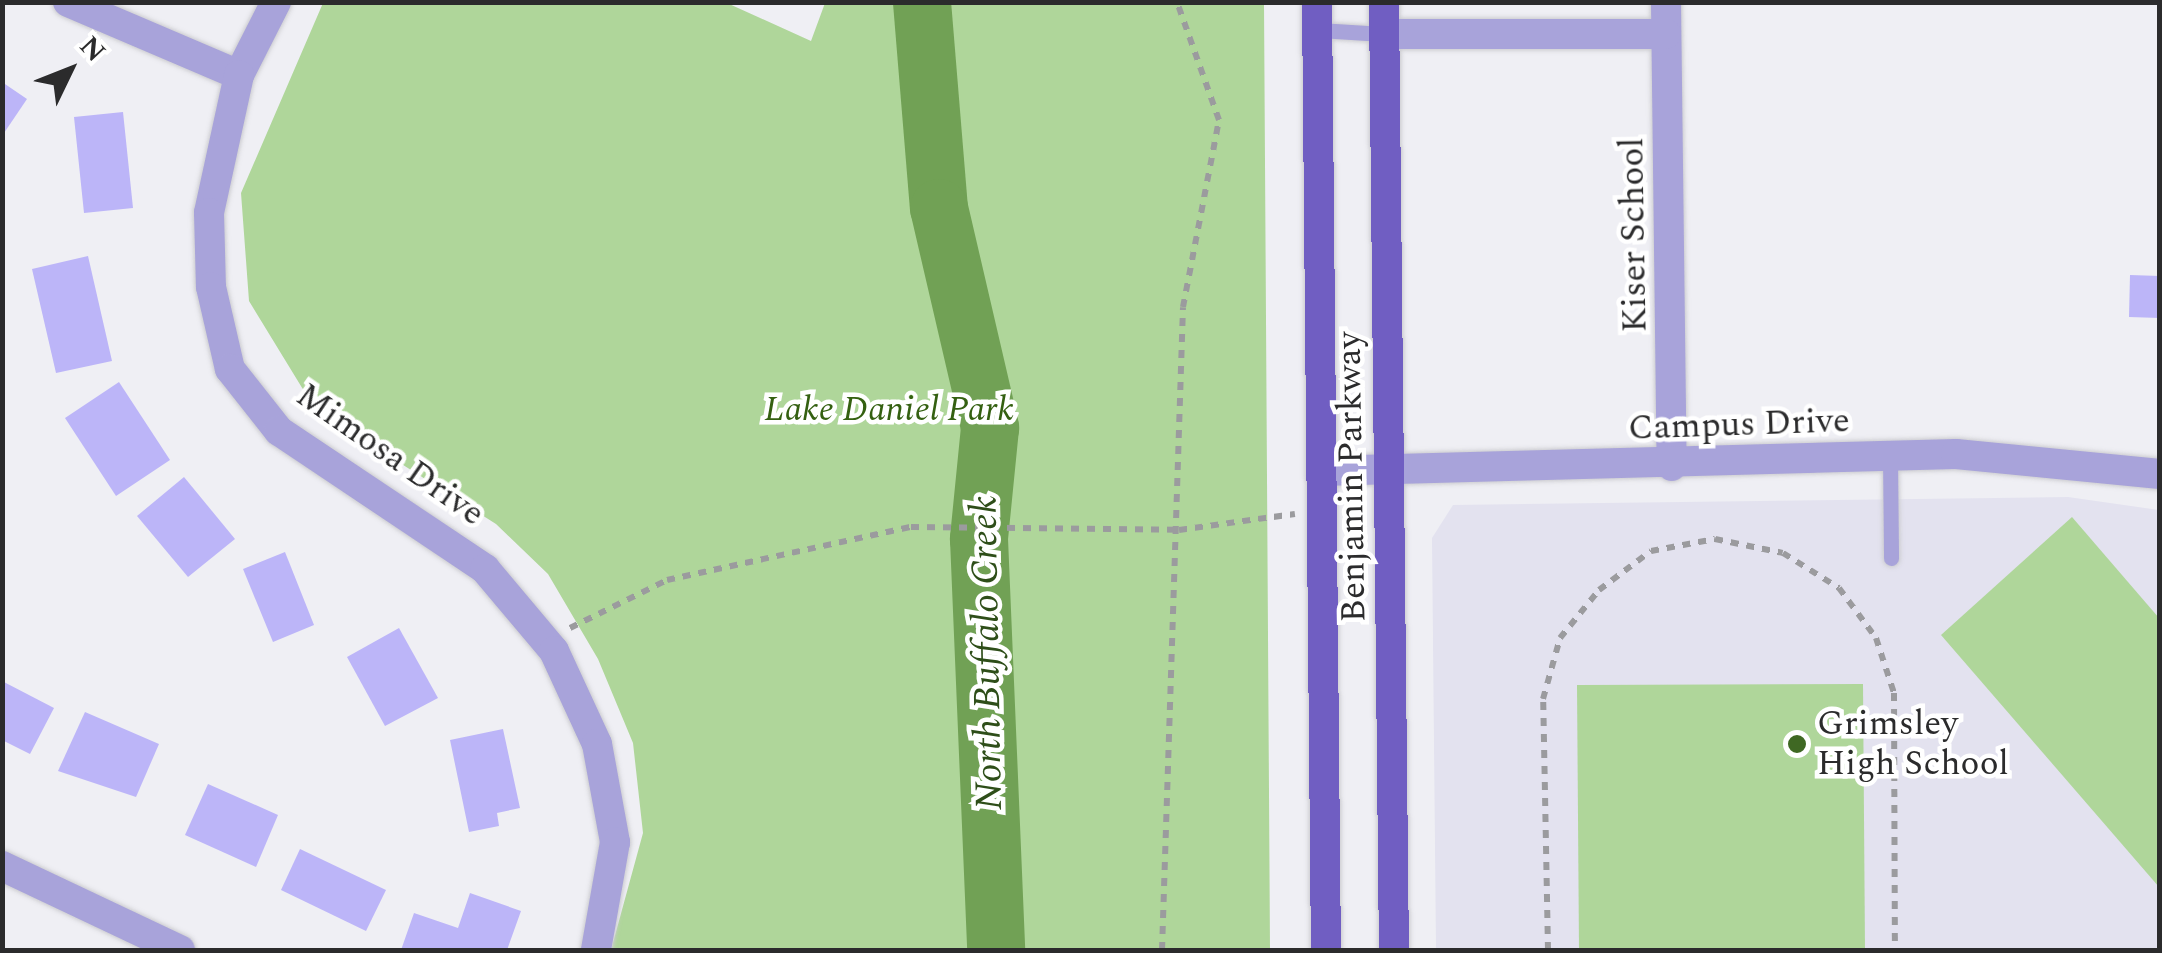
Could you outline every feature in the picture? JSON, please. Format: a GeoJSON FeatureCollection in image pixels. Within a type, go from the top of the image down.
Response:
{"type":"FeatureCollection","features":[{"type":"Feature","properties":{"kind":"main road","name":"Benjamin Parkway"},"geometry":{"type":"LineString","coordinates":[[1384,2],[1394,950]]}},
{"type":"Feature","properties":{"kind":"main road","name":"Benjamin Parkway"},"geometry":{"type":"LineString","coordinates":[[1318,16],[1326,950]]}},
{"type":"Feature","properties":{"kind":"street"},"geometry":{"type":"LineString","coordinates":[[68,2],[239,75]]}},
{"type":"Feature","properties":{"kind":"street","name":"Mimosa Drive"},"geometry":{"type":"LineString","coordinates":[[276,2],[239,75],[209,212],[211,287],[230,369],[279,431],[485,569],[546,642],[597,744],[614,842],[596,950]]}},
{"type":"Feature","properties":{"kind":"street","name":"Kiser School"},"geometry":{"type":"LineString","coordinates":[[1666,2],[1672,466]]}},
{"type":"Feature","properties":{"kind":"street"},"geometry":{"type":"LineString","coordinates":[[1384,34],[1666,34]]}},
{"type":"Feature","properties":{"kind":"street","name":"Campus Drive"},"geometry":{"type":"LineString","coordinates":[[1321,471],[1672,466],[1956,454],[2160,474]]}},
{"type":"Feature","properties":{"kind":"street"},"geometry":{"type":"LineString","coordinates":[[2,866],[180,950]]}},
{"type":"Feature","properties":{"kind":"lane"},"geometry":{"type":"LineString","coordinates":[[1318,16],[1384,34]]}},
{"type":"Feature","properties":{"kind":"lane"},"geometry":{"type":"LineString","coordinates":[[1890,456],[1891,558]]}},
{"type":"Feature","properties":{"kind":"path"},"geometry":{"type":"LineString","coordinates":[[1162,950],[1183,307],[1219,120],[1176,2]]}},
{"type":"Feature","properties":{"kind":"path"},"geometry":{"type":"LineString","coordinates":[[546,642],[668,580],[911,527],[1072,532],[1178,530],[1321,512]]}},
{"type":"Feature","properties":{"kind":"path"},"geometry":{"type":"LineString","coordinates":[[1548,950],[1543,699],[1560,638],[1599,590],[1651,551],[1715,539],[1797,562],[1839,588],[1876,638],[1894,693],[1896,950]]}},
{"type":"Feature","properties":{"kind":"shaded area","name":"Grimsley High School"},"geometry":{"type":"Polygon","coordinates":[[[2068,497],[2159,510],[2159,950],[1436,950],[1432,538],[1453,505],[2068,497]]]}},
{"type":"Feature","properties":{"kind":"green space","name":"Lake Daniel Park"},"geometry":{"type":"Polygon","coordinates":[[[323,3],[727,3],[811,41],[825,3],[1264,3],[1270,950],[611,950],[643,833],[633,743],[598,659],[548,574],[496,524],[315,409],[249,301],[241,193],[323,3]]]}},
{"type":"Feature","properties":{"kind":"green space"},"geometry":{"type":"Polygon","coordinates":[[[2072,517],[2159,618],[2159,887],[1941,635],[2072,517]]]}},
{"type":"Feature","properties":{"kind":"green space"},"geometry":{"type":"Polygon","coordinates":[[[1863,684],[1865,950],[1579,950],[1577,685],[1863,684]]]}},
{"type":"Feature","properties":{"kind":"building"},"geometry":{"type":"Polygon","coordinates":[[[2,82],[27,99],[2,136],[2,82]]]}},
{"type":"Feature","properties":{"kind":"building"},"geometry":{"type":"Polygon","coordinates":[[[123,112],[133,208],[84,213],[74,117],[123,112]]]}},
{"type":"Feature","properties":{"kind":"building"},"geometry":{"type":"Polygon","coordinates":[[[88,256],[112,361],[56,373],[32,269],[88,256]]]}},
{"type":"Feature","properties":{"kind":"building"},"geometry":{"type":"Polygon","coordinates":[[[2130,275],[2160,276],[2160,318],[2129,317],[2130,275]]]}},
{"type":"Feature","properties":{"kind":"building"},"geometry":{"type":"Polygon","coordinates":[[[119,382],[170,460],[116,496],[65,418],[119,382]]]}},
{"type":"Feature","properties":{"kind":"building"},"geometry":{"type":"Polygon","coordinates":[[[184,477],[235,539],[188,577],[137,516],[184,477]]]}},
{"type":"Feature","properties":{"kind":"building"},"geometry":{"type":"Polygon","coordinates":[[[285,552],[314,625],[273,642],[243,569],[285,552]]]}},
{"type":"Feature","properties":{"kind":"building"},"geometry":{"type":"Polygon","coordinates":[[[399,628],[438,698],[385,726],[347,657],[399,628]]]}},
{"type":"Feature","properties":{"kind":"building"},"geometry":{"type":"Polygon","coordinates":[[[2,681],[54,708],[30,754],[2,740],[2,681]]]}},
{"type":"Feature","properties":{"kind":"building"},"geometry":{"type":"Polygon","coordinates":[[[85,712],[159,744],[136,797],[58,771],[85,712]]]}},
{"type":"Feature","properties":{"kind":"building"},"geometry":{"type":"Polygon","coordinates":[[[503,729],[520,808],[497,813],[499,826],[469,832],[450,740],[503,729]]]}},
{"type":"Feature","properties":{"kind":"building"},"geometry":{"type":"Polygon","coordinates":[[[208,784],[278,815],[256,867],[185,835],[208,784]]]}},
{"type":"Feature","properties":{"kind":"building"},"geometry":{"type":"Polygon","coordinates":[[[300,849],[386,890],[366,931],[281,890],[300,849]]]}},
{"type":"Feature","properties":{"kind":"building"},"geometry":{"type":"Polygon","coordinates":[[[470,893],[521,911],[507,950],[401,950],[414,913],[458,928],[470,893]]]}},
{"type":"Feature","properties":{"kind":"waterway","name":"North Buffalo Creek"},"geometry":{"type":"LineString","coordinates":[[922,2],[939,208],[990,428],[979,539],[996,950]]}},
{"type":"Feature","properties":{"kind":"place","name":"Grimsley High School"},"geometry":{"type":"Point","coordinates":[1797,744]}}]}
